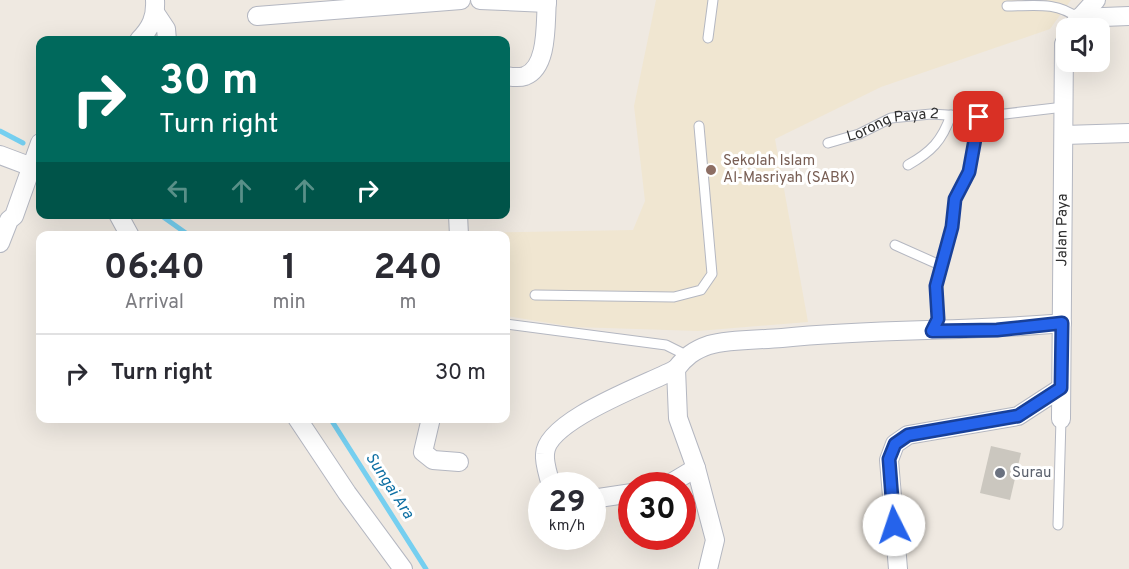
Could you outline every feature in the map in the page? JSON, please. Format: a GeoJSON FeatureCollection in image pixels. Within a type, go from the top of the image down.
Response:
{"type":"FeatureCollection","features":[{"type":"Feature","properties":{"kind":"street"},"geometry":{"type":"LineString","coordinates":[[257,16],[461,0]]}},
{"type":"Feature","properties":{"kind":"street"},"geometry":{"type":"LineString","coordinates":[[480,0],[547,2],[540,60],[534,71],[523,77],[510,76]]}},
{"type":"Feature","properties":{"kind":"street"},"geometry":{"type":"LineString","coordinates":[[1080,18],[1096,0]]}},
{"type":"Feature","properties":{"kind":"street"},"geometry":{"type":"LineString","coordinates":[[144,36],[148,31],[155,7]]}},
{"type":"Feature","properties":{"kind":"street"},"geometry":{"type":"LineString","coordinates":[[155,7],[166,29],[167,36]]}},
{"type":"Feature","properties":{"kind":"street"},"geometry":{"type":"LineString","coordinates":[[1110,18],[1129,16]]}},
{"type":"Feature","properties":{"kind":"street","name":"Jalan Paya"},"geometry":{"type":"LineString","coordinates":[[1061,420],[1065,72]]}},
{"type":"Feature","properties":{"kind":"street"},"geometry":{"type":"LineString","coordinates":[[1064,135],[1129,133]]}},
{"type":"Feature","properties":{"kind":"street"},"geometry":{"type":"LineString","coordinates":[[0,155],[36,169],[14,216],[9,220],[0,243]]}},
{"type":"Feature","properties":{"kind":"street"},"geometry":{"type":"LineString","coordinates":[[548,472],[544,453],[555,434],[583,413],[709,345],[866,331],[997,330],[1062,323]]}},
{"type":"Feature","properties":{"kind":"street"},"geometry":{"type":"LineString","coordinates":[[681,362],[678,418],[696,468],[715,540],[708,569]]}},
{"type":"Feature","properties":{"kind":"street"},"geometry":{"type":"LineString","coordinates":[[898,569],[889,459],[895,444],[908,435],[1018,416],[1061,388]]}},
{"type":"Feature","properties":{"kind":"street"},"geometry":{"type":"LineString","coordinates":[[300,423],[347,493],[403,569]]}},
{"type":"Feature","properties":{"kind":"street"},"geometry":{"type":"LineString","coordinates":[[430,423],[423,446],[426,456],[433,460],[459,462]]}},
{"type":"Feature","properties":{"kind":"street"},"geometry":{"type":"LineString","coordinates":[[689,472],[696,468]]}},
{"type":"Feature","properties":{"kind":"lane"},"geometry":{"type":"LineString","coordinates":[[708,38],[714,0]]}},
{"type":"Feature","properties":{"kind":"lane"},"geometry":{"type":"LineString","coordinates":[[1007,6],[1045,4],[1065,8],[1072,18]]}},
{"type":"Feature","properties":{"kind":"lane","name":"Lorong Paya 2"},"geometry":{"type":"LineString","coordinates":[[828,143],[859,134],[891,118],[931,114],[979,117],[1064,107]]}},
{"type":"Feature","properties":{"kind":"lane"},"geometry":{"type":"LineString","coordinates":[[908,165],[931,152],[944,135],[951,116]]}},
{"type":"Feature","properties":{"kind":"lane"},"geometry":{"type":"LineString","coordinates":[[932,331],[938,319],[936,286],[952,227],[955,199],[969,172],[979,117]]}},
{"type":"Feature","properties":{"kind":"lane"},"geometry":{"type":"LineString","coordinates":[[535,295],[675,297],[701,290],[712,274],[699,126]]}},
{"type":"Feature","properties":{"kind":"lane"},"geometry":{"type":"LineString","coordinates":[[895,245],[942,266]]}},
{"type":"Feature","properties":{"kind":"lane"},"geometry":{"type":"LineString","coordinates":[[510,325],[666,345],[681,362]]}},
{"type":"Feature","properties":{"kind":"lane"},"geometry":{"type":"LineString","coordinates":[[1058,525],[1061,420]]}},
{"type":"Feature","properties":{"kind":"shaded area","name":"Sekolah Islam Al-Masriyah (SABK)"},"geometry":{"type":"Polygon","coordinates":[[[656,0],[1071,0],[1050,29],[881,87],[775,139],[808,322],[698,331],[574,327],[510,317],[510,232],[633,230],[645,201],[634,106],[656,0]]]}},
{"type":"Feature","properties":{"kind":"building","name":"Surau"},"geometry":{"type":"Polygon","coordinates":[[[991,446],[1021,453],[1010,500],[980,493],[991,446]]]}},
{"type":"Feature","properties":{"kind":"waterway"},"geometry":{"type":"LineString","coordinates":[[0,131],[23,143]]}},
{"type":"Feature","properties":{"kind":"waterway","name":"Sungai Ara"},"geometry":{"type":"LineString","coordinates":[[166,219],[183,231]]}},
{"type":"Feature","properties":{"kind":"waterway","name":"Sungai Ara"},"geometry":{"type":"LineString","coordinates":[[333,423],[426,569]]}},
{"type":"Feature","properties":{"kind":"place","name":"Sekolah Islam Al-Masriyah (SABK)"},"geometry":{"type":"Point","coordinates":[711,170]}},
{"type":"Feature","properties":{"kind":"place","name":"Surau"},"geometry":{"type":"Point","coordinates":[1000,473]}},
{"type":"Feature","properties":{"kind":"route"},"geometry":{"type":"LineString","coordinates":[[894,525],[889,459],[895,444],[908,435],[1018,416],[1061,388],[1062,323],[997,330],[932,331],[938,319],[936,286],[952,227],[955,199],[969,172],[979,117]]}}]}
